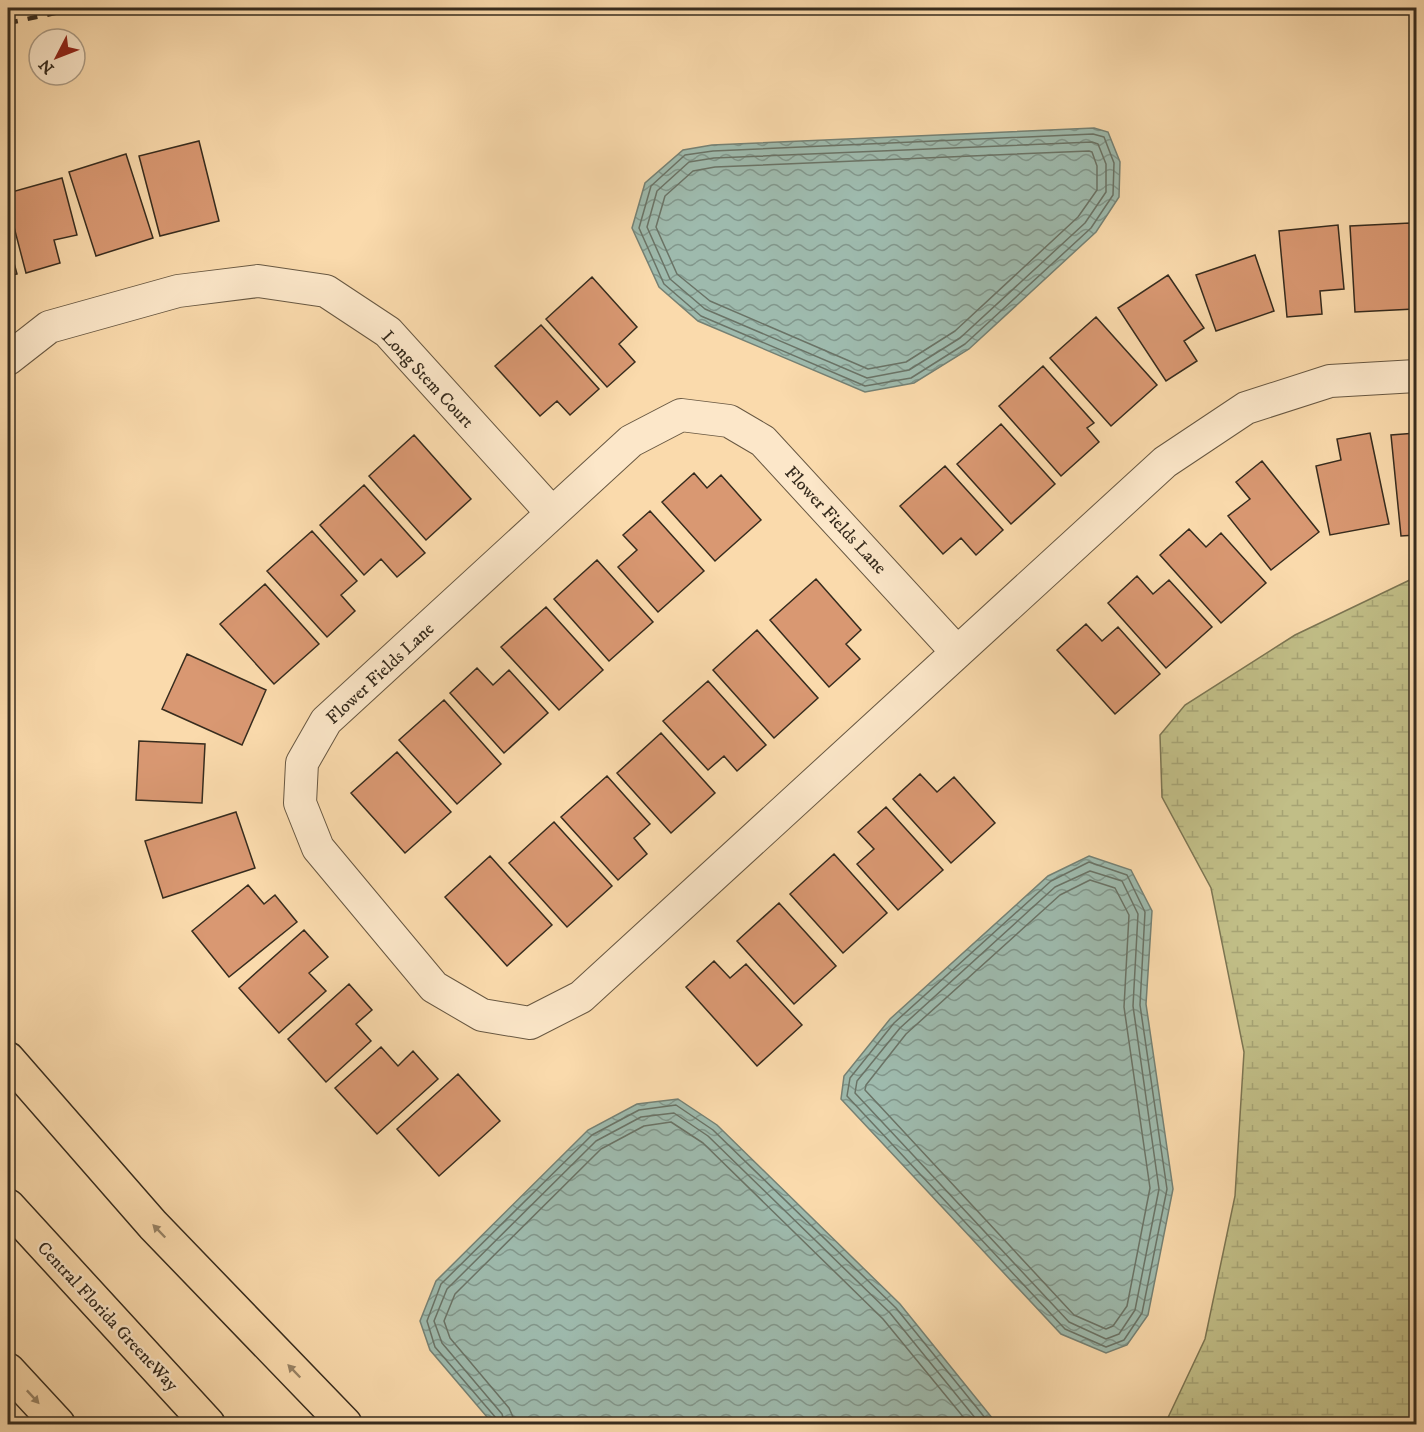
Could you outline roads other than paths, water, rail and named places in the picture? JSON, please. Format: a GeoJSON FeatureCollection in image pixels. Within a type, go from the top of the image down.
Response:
{"type":"FeatureCollection","features":[{"type":"Feature","properties":{"kind":"highway"},"geometry":{"type":"LineString","coordinates":[[8,1059],[153,1225],[342,1421]]}},
{"type":"Feature","properties":{"kind":"highway","name":"Central Florida GreeneWay"},"geometry":{"type":"LineString","coordinates":[[8,1206],[208,1425]]}},
{"type":"Feature","properties":{"kind":"highway"},"geometry":{"type":"LineString","coordinates":[[8,1370],[58,1425]]}},
{"type":"Feature","properties":{"kind":"street","name":"Long Stem Court"},"geometry":{"type":"LineString","coordinates":[[8,359],[49,327],[178,291],[258,281],[326,291],[388,332],[552,513]]}},
{"type":"Feature","properties":{"kind":"street","name":"Flower Fields Lane"},"geometry":{"type":"LineString","coordinates":[[957,652],[763,441],[729,421],[681,415],[631,441],[326,721],[302,763],[300,803],[318,848],[434,987],[482,1015],[530,1023],[581,997],[1165,462],[1246,408],[1330,381],[1416,376]]}},
{"type":"Feature","properties":{"kind":"water"},"geometry":{"type":"Polygon","coordinates":[[[1094,128],[1108,132],[1120,162],[1119,197],[1096,232],[969,349],[914,383],[865,392],[698,321],[659,287],[632,228],[645,183],[683,150],[712,145],[1094,128]]]}},
{"type":"Feature","properties":{"kind":"water"},"geometry":{"type":"Polygon","coordinates":[[[1089,856],[1131,870],[1152,911],[1146,1004],[1173,1189],[1148,1315],[1127,1345],[1106,1353],[1061,1334],[841,1099],[844,1076],[890,1019],[1048,876],[1089,856]]]}},
{"type":"Feature","properties":{"kind":"water"},"geometry":{"type":"Polygon","coordinates":[[[678,1099],[717,1125],[900,1304],[997,1424],[493,1424],[430,1350],[420,1321],[436,1281],[588,1130],[637,1104],[678,1099]]]}},
{"type":"Feature","properties":{"kind":"railway"},"geometry":{"type":"LineString","coordinates":[[8,23],[79,8]]}}]}
